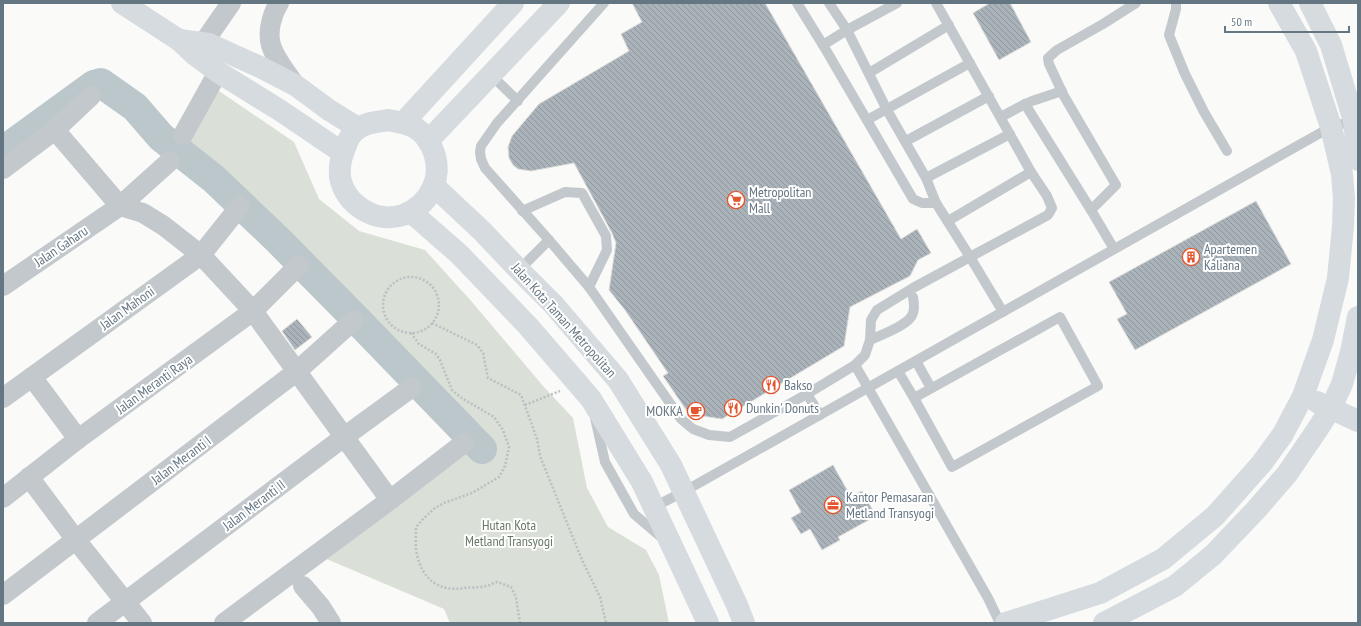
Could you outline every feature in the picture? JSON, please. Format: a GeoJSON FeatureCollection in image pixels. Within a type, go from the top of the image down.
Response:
{"type":"FeatureCollection","features":[{"type":"Feature","properties":{"kind":"street"},"geometry":{"type":"LineString","coordinates":[[122,3],[192,46],[218,72],[281,111],[343,153]]}},
{"type":"Feature","properties":{"kind":"street"},"geometry":{"type":"LineString","coordinates":[[192,46],[231,3]]}},
{"type":"Feature","properties":{"kind":"street"},"geometry":{"type":"LineString","coordinates":[[279,3],[271,20],[271,45],[295,85]]}},
{"type":"Feature","properties":{"kind":"street"},"geometry":{"type":"LineString","coordinates":[[403,123],[512,3]]}},
{"type":"Feature","properties":{"kind":"street"},"geometry":{"type":"LineString","coordinates":[[428,141],[558,3]]}},
{"type":"Feature","properties":{"kind":"street"},"geometry":{"type":"LineString","coordinates":[[1006,623],[1100,593],[1163,559],[1215,516],[1262,463],[1283,434],[1303,396],[1323,340],[1338,278],[1344,198],[1342,174],[1332,127],[1306,51],[1279,3]]}},
{"type":"Feature","properties":{"kind":"street"},"geometry":{"type":"LineString","coordinates":[[1310,3],[1331,45],[1356,120],[1358,160]]}},
{"type":"Feature","properties":{"kind":"street"},"geometry":{"type":"LineString","coordinates":[[192,46],[260,67],[295,85],[329,110],[358,128]]}},
{"type":"Feature","properties":{"kind":"street"},"geometry":{"type":"LineString","coordinates":[[183,135],[218,72]]}},
{"type":"Feature","properties":{"kind":"street"},"geometry":{"type":"LineString","coordinates":[[3,169],[55,130],[91,96]]}},
{"type":"Feature","properties":{"kind":"street"},"geometry":{"type":"LineString","coordinates":[[388,120],[403,123],[417,130],[428,141],[435,155],[437,170],[434,186],[421,205],[411,212],[397,216],[382,217],[367,213],[355,204],[346,192],[340,178],[340,163],[347,141],[358,128],[388,120]]}},
{"type":"Feature","properties":{"kind":"street"},"geometry":{"type":"LineString","coordinates":[[55,130],[120,206],[143,213],[164,226],[201,255],[253,311],[390,500]]}},
{"type":"Feature","properties":{"kind":"street","name":"Jalan Gaharu"},"geometry":{"type":"LineString","coordinates":[[3,286],[120,206],[170,161]]}},
{"type":"Feature","properties":{"kind":"street","name":"Jalan Kota Taman Metropolitan"},"geometry":{"type":"LineString","coordinates":[[434,186],[482,231],[553,304],[618,380],[671,465],[737,604],[744,623]]}},
{"type":"Feature","properties":{"kind":"street","name":"Jalan Mahoni"},"geometry":{"type":"LineString","coordinates":[[3,398],[201,255],[240,206]]}},
{"type":"Feature","properties":{"kind":"street"},"geometry":{"type":"LineString","coordinates":[[411,212],[459,254],[528,326],[584,391],[642,482],[708,623]]}},
{"type":"Feature","properties":{"kind":"street","name":"Jalan Meranti Raya"},"geometry":{"type":"LineString","coordinates":[[3,498],[78,439],[253,311],[299,265]]}},
{"type":"Feature","properties":{"kind":"street"},"geometry":{"type":"LineString","coordinates":[[1104,623],[1175,586],[1213,554],[1255,511],[1287,474],[1331,408],[1350,388],[1351,352],[1358,317]]}},
{"type":"Feature","properties":{"kind":"street","name":"Jalan Meranti I"},"geometry":{"type":"LineString","coordinates":[[3,595],[296,372],[354,320]]}},
{"type":"Feature","properties":{"kind":"street"},"geometry":{"type":"LineString","coordinates":[[1312,374],[1350,388]]}},
{"type":"Feature","properties":{"kind":"street"},"geometry":{"type":"LineString","coordinates":[[32,377],[78,439]]}},
{"type":"Feature","properties":{"kind":"street","name":"Jalan Meranti II"},"geometry":{"type":"LineString","coordinates":[[98,623],[411,388]]}},
{"type":"Feature","properties":{"kind":"street"},"geometry":{"type":"LineString","coordinates":[[1303,396],[1358,421]]}},
{"type":"Feature","properties":{"kind":"street"},"geometry":{"type":"LineString","coordinates":[[224,623],[464,443]]}},
{"type":"Feature","properties":{"kind":"street"},"geometry":{"type":"LineString","coordinates":[[29,477],[76,540],[142,623]]}},
{"type":"Feature","properties":{"kind":"street"},"geometry":{"type":"LineString","coordinates":[[303,586],[321,607],[331,623]]}},
{"type":"Feature","properties":{"kind":"lane"},"geometry":{"type":"LineString","coordinates":[[604,3],[497,123],[481,146],[481,159],[485,168],[589,287],[680,419],[693,429],[709,435],[730,437],[807,394],[855,364],[865,355],[870,340],[871,320],[877,310],[913,288],[1048,215],[1052,208],[1047,196],[1031,172],[936,3]]}},
{"type":"Feature","properties":{"kind":"lane"},"geometry":{"type":"LineString","coordinates":[[797,3],[913,199],[922,203],[936,203]]}},
{"type":"Feature","properties":{"kind":"lane"},"geometry":{"type":"LineString","coordinates":[[829,3],[847,30],[887,110],[926,178],[936,203],[1003,312]]}},
{"type":"Feature","properties":{"kind":"lane"},"geometry":{"type":"LineString","coordinates":[[823,45],[897,3]]}},
{"type":"Feature","properties":{"kind":"lane"},"geometry":{"type":"LineString","coordinates":[[1091,210],[1116,186],[1062,91],[1049,64],[1049,57],[1057,50],[1136,3]]}},
{"type":"Feature","properties":{"kind":"lane"},"geometry":{"type":"LineString","coordinates":[[1176,3],[1176,9],[1169,35],[1185,74],[1204,112],[1227,151]]}},
{"type":"Feature","properties":{"kind":"lane"},"geometry":{"type":"LineString","coordinates":[[869,73],[949,25]]}},
{"type":"Feature","properties":{"kind":"lane"},"geometry":{"type":"LineString","coordinates":[[867,120],[970,63]]}},
{"type":"Feature","properties":{"kind":"lane"},"geometry":{"type":"LineString","coordinates":[[491,75],[518,101]]}},
{"type":"Feature","properties":{"kind":"lane"},"geometry":{"type":"LineString","coordinates":[[1001,117],[1032,100],[1062,91]]}},
{"type":"Feature","properties":{"kind":"lane"},"geometry":{"type":"LineString","coordinates":[[906,141],[989,96]]}},
{"type":"Feature","properties":{"kind":"lane"},"geometry":{"type":"LineString","coordinates":[[1025,104],[1114,249]]}},
{"type":"Feature","properties":{"kind":"lane"},"geometry":{"type":"LineString","coordinates":[[654,507],[1332,127],[1356,120]]}},
{"type":"Feature","properties":{"kind":"lane"},"geometry":{"type":"LineString","coordinates":[[926,178],[1010,134]]}},
{"type":"Feature","properties":{"kind":"lane"},"geometry":{"type":"LineString","coordinates":[[948,221],[1031,172]]}},
{"type":"Feature","properties":{"kind":"lane"},"geometry":{"type":"LineString","coordinates":[[522,211],[565,192],[582,192],[606,236],[607,250],[589,287]]}},
{"type":"Feature","properties":{"kind":"lane"},"geometry":{"type":"LineString","coordinates":[[519,270],[549,240]]}},
{"type":"Feature","properties":{"kind":"lane"},"geometry":{"type":"LineString","coordinates":[[870,340],[906,323],[913,315],[913,297]]}},
{"type":"Feature","properties":{"kind":"lane"},"geometry":{"type":"LineString","coordinates":[[898,371],[952,467],[1098,386],[1060,318],[914,398]]}},
{"type":"Feature","properties":{"kind":"lane"},"geometry":{"type":"LineString","coordinates":[[916,361],[932,388]]}},
{"type":"Feature","properties":{"kind":"lane"},"geometry":{"type":"LineString","coordinates":[[855,364],[988,598],[1000,623]]}},
{"type":"Feature","properties":{"kind":"lane"},"geometry":{"type":"LineString","coordinates":[[584,391],[605,462],[631,509],[634,514],[672,546]]}},
{"type":"Feature","properties":{"kind":"lane"},"geometry":{"type":"LineString","coordinates":[[807,394],[820,415]]}},
{"type":"Feature","properties":{"kind":"path"},"geometry":{"type":"LineString","coordinates":[[410,277],[418,278],[432,286],[438,301],[439,309],[437,316],[426,329],[411,333],[403,332],[392,327],[385,318],[382,310],[384,294],[389,287],[402,278],[410,277]]}},
{"type":"Feature","properties":{"kind":"path"},"geometry":{"type":"LineString","coordinates":[[432,323],[477,345],[483,353],[488,378],[520,395],[537,439],[540,456],[582,560],[600,597],[606,623]]}},
{"type":"Feature","properties":{"kind":"path"},"geometry":{"type":"LineString","coordinates":[[411,333],[419,344],[436,354],[440,360],[452,390],[460,397],[494,417],[503,430],[509,447],[505,466],[499,477],[472,494],[444,503],[420,522],[416,527],[417,556],[425,574],[436,585],[444,588],[457,590],[486,586],[497,582],[511,587],[516,597],[520,623]]}},
{"type":"Feature","properties":{"kind":"path"},"geometry":{"type":"LineString","coordinates":[[525,405],[584,391]]}},
{"type":"Feature","properties":{"kind":"green space","name":"Hutan Kota Metland Transyogi"},"geometry":{"type":"Polygon","coordinates":[[[216,89],[294,142],[319,199],[359,231],[425,250],[472,302],[543,386],[573,418],[587,488],[608,527],[646,550],[659,575],[669,623],[450,623],[444,609],[322,557],[487,436],[180,148],[216,89]]]}},
{"type":"Feature","properties":{"kind":"building","name":"Metropolitan Mall"},"geometry":{"type":"Polygon","coordinates":[[[632,3],[765,3],[901,239],[917,229],[931,253],[918,260],[910,276],[850,307],[844,346],[722,419],[689,414],[663,376],[668,373],[625,310],[609,290],[616,243],[574,163],[531,171],[518,169],[513,165],[509,158],[508,147],[512,136],[539,104],[629,51],[621,34],[642,22],[632,3]]]}},
{"type":"Feature","properties":{"kind":"building"},"geometry":{"type":"Polygon","coordinates":[[[990,3],[1010,3],[1031,42],[999,60],[973,13],[990,3]]]}},
{"type":"Feature","properties":{"kind":"building"},"geometry":{"type":"Polygon","coordinates":[[[1256,201],[1291,264],[1135,350],[1117,319],[1127,314],[1109,282],[1256,201]]]}},
{"type":"Feature","properties":{"kind":"building"},"geometry":{"type":"Polygon","coordinates":[[[297,319],[312,337],[295,350],[282,331],[297,319]]]}},
{"type":"Feature","properties":{"kind":"building","name":"Kantor Pemasaran Metland Transyogi"},"geometry":{"type":"Polygon","coordinates":[[[833,465],[851,497],[862,491],[876,516],[838,537],[840,540],[822,550],[810,529],[801,534],[791,518],[801,512],[789,490],[833,465]]]}},
{"type":"Feature","properties":{"kind":"waterway"},"geometry":{"type":"LineString","coordinates":[[3,151],[94,85],[101,83],[135,107],[161,137],[214,179],[278,240],[482,449]]}},
{"type":"Feature","properties":{"kind":"place","name":"Metropolitan Mall"},"geometry":{"type":"Point","coordinates":[736,200]}},
{"type":"Feature","properties":{"kind":"place","name":"Apartemen Kaliana"},"geometry":{"type":"Point","coordinates":[1191,257]}},
{"type":"Feature","properties":{"kind":"place","name":"Bakso"},"geometry":{"type":"Point","coordinates":[771,385]}},
{"type":"Feature","properties":{"kind":"place","name":"Dunkin' Donuts"},"geometry":{"type":"Point","coordinates":[733,408]}},
{"type":"Feature","properties":{"kind":"place","name":"MOKKA"},"geometry":{"type":"Point","coordinates":[696,411]}},
{"type":"Feature","properties":{"kind":"place","name":"Kantor Pemasaran Metland Transyogi"},"geometry":{"type":"Point","coordinates":[833,505]}}]}
